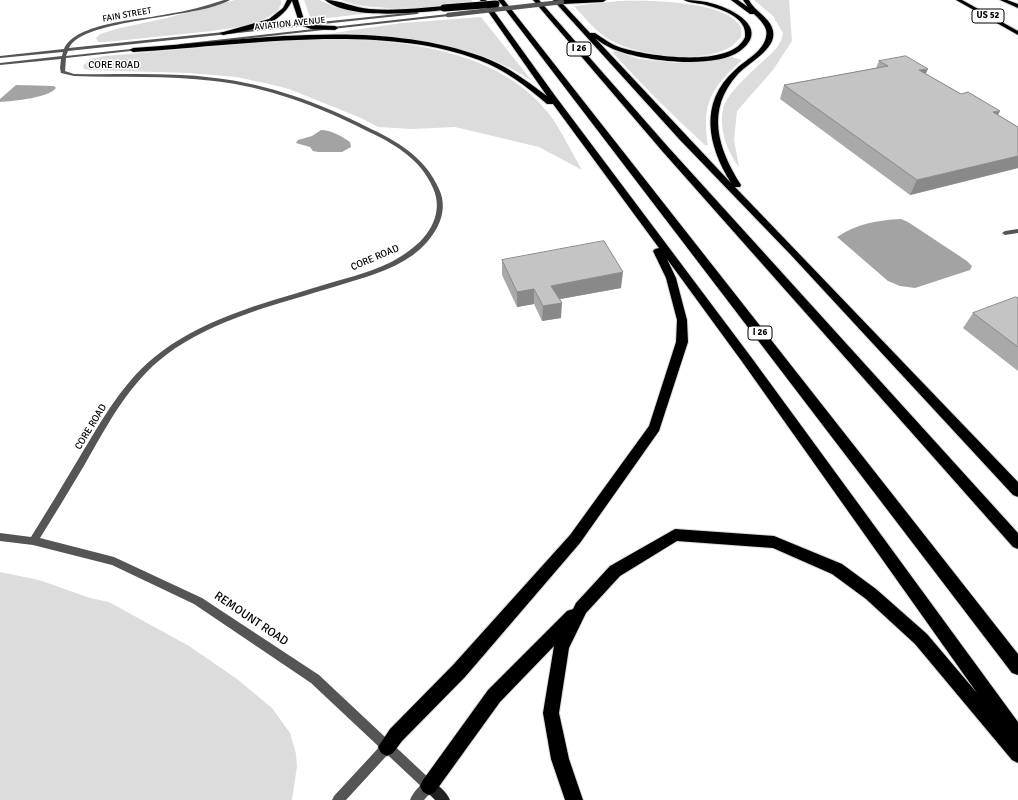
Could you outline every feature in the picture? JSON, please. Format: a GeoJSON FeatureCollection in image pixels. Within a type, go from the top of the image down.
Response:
{"type":"FeatureCollection","features":[{"type":"Feature","properties":{"kind":"highway"},"geometry":{"type":"LineString","coordinates":[[222,32],[251,27],[275,17],[284,11],[290,0]]}},
{"type":"Feature","properties":{"kind":"highway"},"geometry":{"type":"LineString","coordinates":[[295,0],[302,24],[311,28],[335,28]]}},
{"type":"Feature","properties":{"kind":"highway"},"geometry":{"type":"LineString","coordinates":[[328,0],[345,6],[372,10],[444,9],[498,2]]}},
{"type":"Feature","properties":{"kind":"highway"},"geometry":{"type":"LineString","coordinates":[[483,0],[582,138],[756,373],[1018,736]]}},
{"type":"Feature","properties":{"kind":"highway","name":"I 26"},"geometry":{"type":"LineString","coordinates":[[536,0],[666,150],[1018,543]]}},
{"type":"Feature","properties":{"kind":"highway"},"geometry":{"type":"LineString","coordinates":[[560,3],[603,0]]}},
{"type":"Feature","properties":{"kind":"highway"},"geometry":{"type":"LineString","coordinates":[[560,3],[610,46],[645,56],[671,59],[707,58],[733,51],[747,41],[750,34],[748,28],[734,14],[706,4],[687,0]]}},
{"type":"Feature","properties":{"kind":"highway"},"geometry":{"type":"LineString","coordinates":[[734,0],[761,20]]}},
{"type":"Feature","properties":{"kind":"highway"},"geometry":{"type":"LineString","coordinates":[[746,0],[770,32],[767,44],[758,54],[736,72],[722,90],[714,108],[714,132],[716,144],[729,174],[737,186],[793,252]]}},
{"type":"Feature","properties":{"kind":"highway","name":"I 26"},"geometry":{"type":"LineString","coordinates":[[498,2],[1018,667]]}},
{"type":"Feature","properties":{"kind":"highway"},"geometry":{"type":"LineString","coordinates":[[560,3],[683,138],[793,252],[1018,491]]}},
{"type":"Feature","properties":{"kind":"highway"},"geometry":{"type":"LineString","coordinates":[[133,50],[306,37],[343,36],[401,40],[455,50],[497,67],[525,81],[545,97],[582,138]]}},
{"type":"Feature","properties":{"kind":"highway"},"geometry":{"type":"LineString","coordinates":[[387,747],[396,735],[459,671],[575,539],[655,428],[682,342],[682,320],[671,278],[662,258],[625,195]]}},
{"type":"Feature","properties":{"kind":"highway"},"geometry":{"type":"LineString","coordinates":[[988,458],[1018,488]]}},
{"type":"Feature","properties":{"kind":"highway"},"geometry":{"type":"LineString","coordinates":[[429,786],[494,696],[615,571],[675,535],[774,542],[837,569],[871,594],[921,639],[1018,754]]}},
{"type":"Feature","properties":{"kind":"highway"},"geometry":{"type":"LineString","coordinates":[[574,800],[560,759],[552,713],[561,647],[580,608]]}},
{"type":"Feature","properties":{"kind":"main road","name":"US 52"},"geometry":{"type":"LineString","coordinates":[[958,0],[1016,32]]}},
{"type":"Feature","properties":{"kind":"main road"},"geometry":{"type":"LineString","coordinates":[[969,0],[984,8],[983,14]]}},
{"type":"Feature","properties":{"kind":"main road"},"geometry":{"type":"LineString","coordinates":[[1002,0],[1018,6]]}},
{"type":"Feature","properties":{"kind":"main road"},"geometry":{"type":"LineString","coordinates":[[1010,0],[1018,2]]}},
{"type":"Feature","properties":{"kind":"main road","name":"REMOUNT ROAD"},"geometry":{"type":"LineString","coordinates":[[429,786],[444,800]]}},
{"type":"Feature","properties":{"kind":"street","name":"FAIN STREET"},"geometry":{"type":"LineString","coordinates":[[64,57],[66,50],[72,41],[88,31],[187,12],[228,0]]}},
{"type":"Feature","properties":{"kind":"street"},"geometry":{"type":"LineString","coordinates":[[498,2],[536,0]]}},
{"type":"Feature","properties":{"kind":"street","name":"AVIATION AVENUE"},"geometry":{"type":"LineString","coordinates":[[0,64],[582,0]]}},
{"type":"Feature","properties":{"kind":"street","name":"AVIATION AVENUE"},"geometry":{"type":"LineString","coordinates":[[0,57],[444,9]]}},
{"type":"Feature","properties":{"kind":"street","name":"CORE ROAD"},"geometry":{"type":"LineString","coordinates":[[33,541],[122,395],[152,362],[203,329],[252,310],[363,275],[398,261],[419,247],[434,229],[442,207],[440,196],[433,180],[422,165],[409,152],[319,106],[272,90],[234,81],[171,75],[69,75],[65,73],[62,68],[64,57]]}},
{"type":"Feature","properties":{"kind":"street"},"geometry":{"type":"LineString","coordinates":[[1005,233],[1018,231]]}},
{"type":"Feature","properties":{"kind":"street","name":"REMOUNT ROAD"},"geometry":{"type":"LineString","coordinates":[[0,537],[33,541],[114,561],[198,601],[315,679],[429,786]]}},
{"type":"Feature","properties":{"kind":"street"},"geometry":{"type":"LineString","coordinates":[[338,800],[387,747]]}},
{"type":"Feature","properties":{"kind":"street"},"geometry":{"type":"LineString","coordinates":[[416,800],[429,786]]}},
{"type":"Feature","properties":{"kind":"shaded area"},"geometry":{"type":"Polygon","coordinates":[[[235,0],[281,0],[281,4],[277,12],[249,25],[212,31],[106,42],[98,42],[96,38],[100,34],[120,28],[167,18],[235,0]]]}},
{"type":"Feature","properties":{"kind":"shaded area"},"geometry":{"type":"Polygon","coordinates":[[[304,0],[319,0],[335,7],[370,13],[311,20],[304,0]]]}},
{"type":"Feature","properties":{"kind":"shaded area"},"geometry":{"type":"Polygon","coordinates":[[[341,0],[471,0],[474,3],[388,8],[370,7],[341,0]]]}},
{"type":"Feature","properties":{"kind":"shaded area"},"geometry":{"type":"Polygon","coordinates":[[[754,0],[789,0],[792,41],[773,70],[737,111],[734,140],[739,167],[725,140],[722,124],[723,109],[728,98],[738,85],[775,50],[782,38],[783,33],[773,16],[754,0]]]}},
{"type":"Feature","properties":{"kind":"shaded area"},"geometry":{"type":"Polygon","coordinates":[[[619,1],[647,1],[685,4],[721,12],[733,19],[741,28],[741,37],[732,46],[720,52],[705,55],[688,57],[654,54],[622,46],[605,37],[595,29],[574,6],[619,1]]]}},
{"type":"Feature","properties":{"kind":"shaded area"},"geometry":{"type":"Polygon","coordinates":[[[481,17],[532,81],[510,68],[486,57],[461,49],[411,39],[333,33],[402,23],[481,17]]]}},
{"type":"Feature","properties":{"kind":"shaded area"},"geometry":{"type":"Polygon","coordinates":[[[326,39],[387,42],[418,46],[477,62],[504,75],[529,93],[550,115],[582,170],[539,147],[455,127],[412,129],[378,127],[361,118],[289,89],[265,83],[236,77],[190,73],[90,70],[84,69],[83,66],[90,59],[105,56],[291,40],[326,39]]]}},
{"type":"Feature","properties":{"kind":"shaded area"},"geometry":{"type":"Polygon","coordinates":[[[615,51],[639,59],[676,63],[707,61],[729,56],[742,60],[723,79],[711,97],[706,118],[708,145],[705,145],[634,76],[612,52],[615,51]]]}},
{"type":"Feature","properties":{"kind":"shaded area"},"geometry":{"type":"Polygon","coordinates":[[[16,85],[54,86],[56,88],[38,97],[0,102],[0,99],[16,85]]]}},
{"type":"Feature","properties":{"kind":"shaded area"},"geometry":{"type":"Polygon","coordinates":[[[321,130],[332,132],[340,136],[350,142],[351,147],[342,152],[318,152],[313,151],[310,147],[296,143],[298,140],[312,136],[321,130]]]}},
{"type":"Feature","properties":{"kind":"shaded area"},"geometry":{"type":"Polygon","coordinates":[[[901,219],[908,222],[967,261],[972,266],[970,270],[915,288],[900,286],[888,281],[837,237],[860,226],[884,220],[901,219]]]}},
{"type":"Feature","properties":{"kind":"shaded area"},"geometry":{"type":"Polygon","coordinates":[[[0,572],[39,580],[90,598],[109,602],[189,646],[237,679],[272,708],[290,733],[296,754],[297,766],[292,800],[0,800],[0,572]]]}},
{"type":"Feature","properties":{"kind":"building"},"geometry":{"type":"Polygon","coordinates":[[[906,56],[928,69],[919,70],[961,94],[968,92],[1000,111],[993,112],[1018,127],[1018,156],[917,180],[784,85],[888,66],[879,61],[906,56]]]}},
{"type":"Feature","properties":{"kind":"building"},"geometry":{"type":"Polygon","coordinates":[[[604,241],[623,272],[551,286],[562,303],[543,306],[534,289],[517,292],[502,260],[604,241]]]}},
{"type":"Feature","properties":{"kind":"building"},"geometry":{"type":"Polygon","coordinates":[[[1016,297],[1018,298],[1018,347],[973,313],[1016,297]]]}}]}
